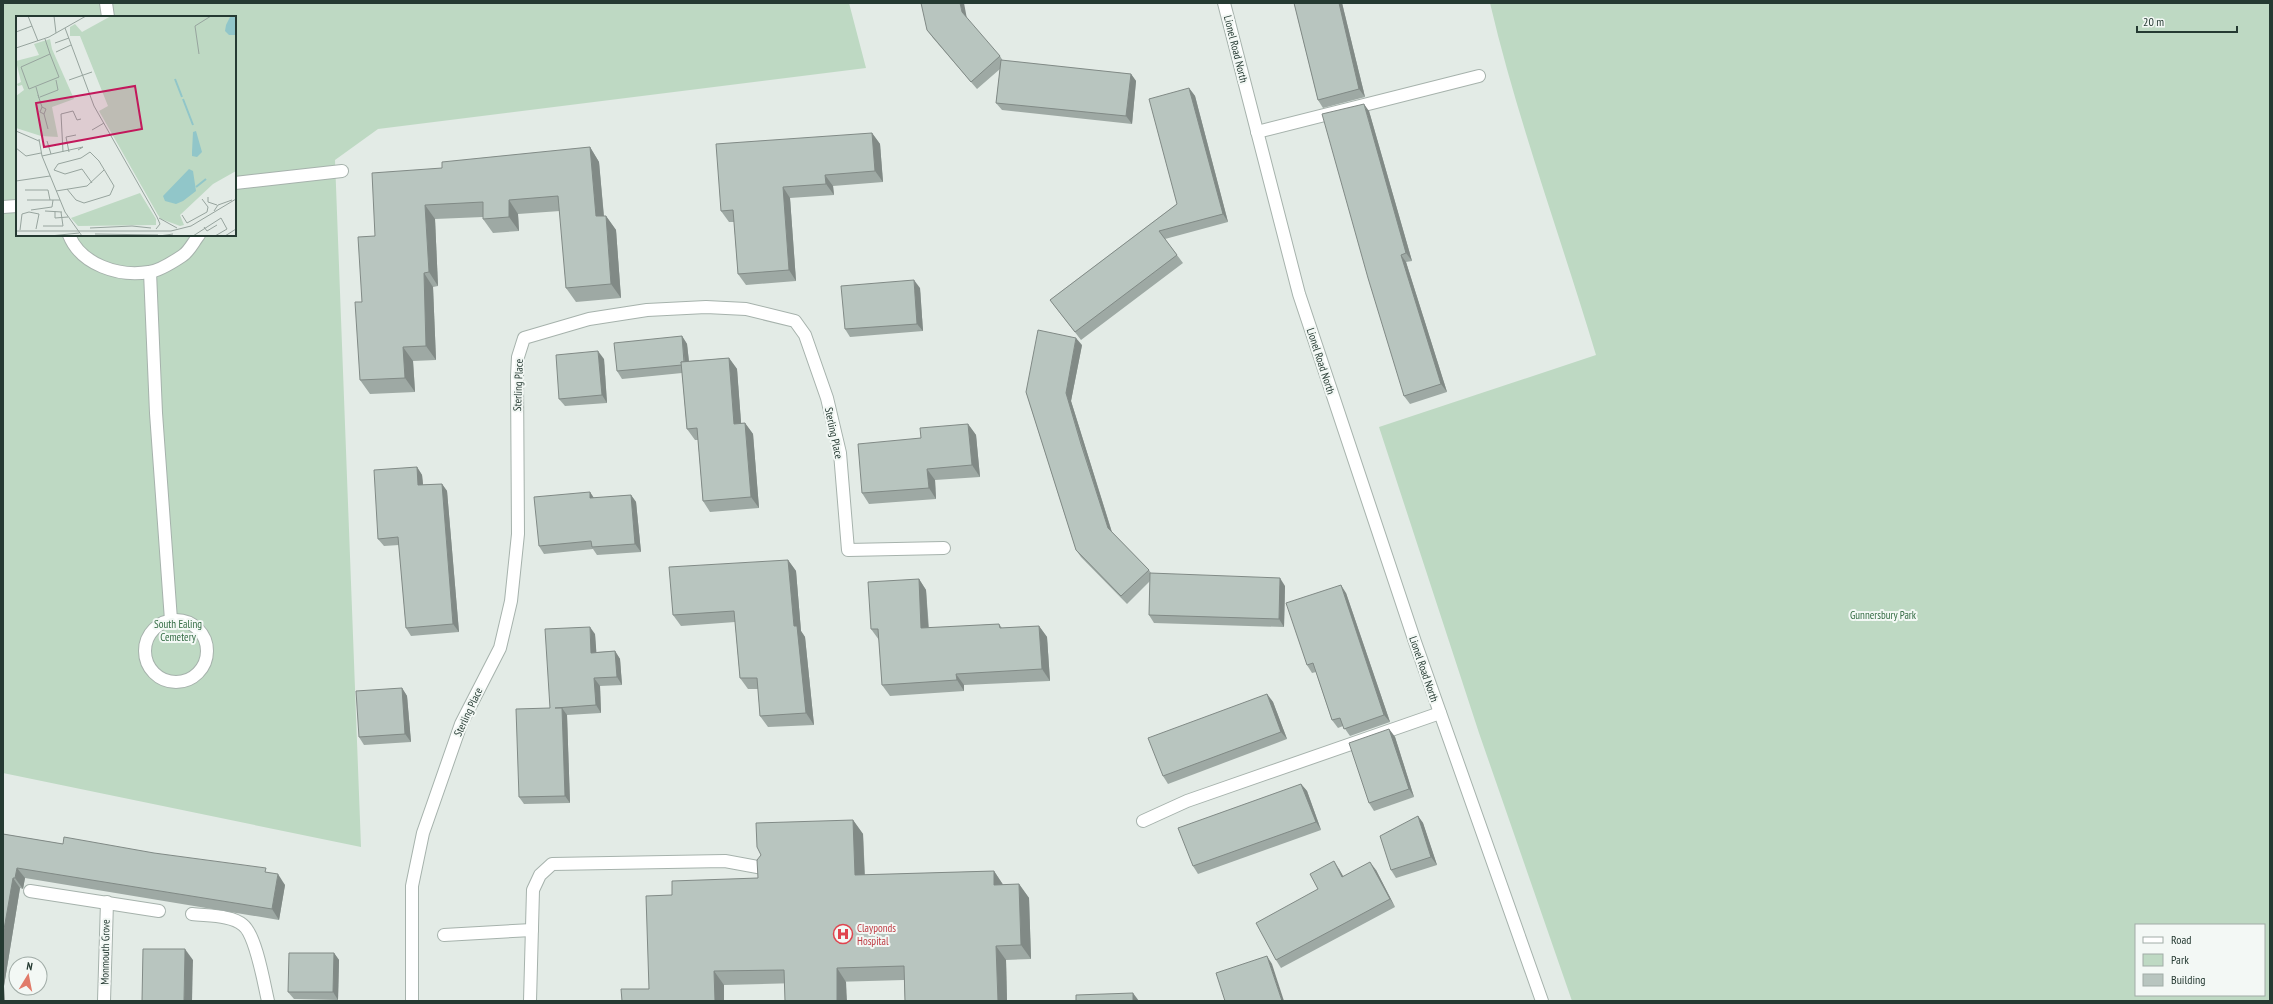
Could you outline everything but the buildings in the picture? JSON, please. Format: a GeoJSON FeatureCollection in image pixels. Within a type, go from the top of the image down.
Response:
{"type":"FeatureCollection","features":[{"type":"Feature","properties":{"kind":"street"},"geometry":{"type":"LineString","coordinates":[[106,3],[108,16]]}},
{"type":"Feature","properties":{"kind":"street","name":"Lionel Road North"},"geometry":{"type":"LineString","coordinates":[[1224,3],[1299,294],[1440,713],[1542,1001]]}},
{"type":"Feature","properties":{"kind":"street"},"geometry":{"type":"LineString","coordinates":[[1257,132],[1479,76]]}},
{"type":"Feature","properties":{"kind":"street"},"geometry":{"type":"LineString","coordinates":[[236,183],[342,171]]}},
{"type":"Feature","properties":{"kind":"street"},"geometry":{"type":"LineString","coordinates":[[3,207],[16,206]]}},
{"type":"Feature","properties":{"kind":"street"},"geometry":{"type":"LineString","coordinates":[[70,236],[83,254],[105,268],[124,273],[150,272],[183,256],[198,236]]}},
{"type":"Feature","properties":{"kind":"street"},"geometry":{"type":"LineString","coordinates":[[150,272],[156,413],[171,620]]}},
{"type":"Feature","properties":{"kind":"street","name":"Sterling Place"},"geometry":{"type":"LineString","coordinates":[[412,1001],[412,886],[423,833],[461,724],[500,648],[511,601],[518,534],[517,376],[518,357],[524,338],[589,319],[654,310],[706,307],[746,309],[795,321],[807,342],[826,398],[840,452],[848,550],[944,548]]}},
{"type":"Feature","properties":{"kind":"street"},"geometry":{"type":"LineString","coordinates":[[171,620],[182,621],[197,627],[204,636],[207,646],[208,655],[204,666],[198,675],[183,682],[171,682],[158,677],[150,669],[146,659],[147,639],[153,630],[161,624],[171,620]]}},
{"type":"Feature","properties":{"kind":"street","name":"Lionel Road North"},"geometry":{"type":"LineString","coordinates":[[1144,821],[1188,801],[1440,713]]}},
{"type":"Feature","properties":{"kind":"street"},"geometry":{"type":"LineString","coordinates":[[530,1001],[533,890],[540,875],[552,864],[725,861],[763,868]]}},
{"type":"Feature","properties":{"kind":"street","name":"Monmouth Grove"},"geometry":{"type":"LineString","coordinates":[[30,891],[159,911]]}},
{"type":"Feature","properties":{"kind":"street","name":"Monmouth Grove"},"geometry":{"type":"LineString","coordinates":[[104,1001],[107,902]]}},
{"type":"Feature","properties":{"kind":"street"},"geometry":{"type":"LineString","coordinates":[[192,914],[235,920],[244,925],[259,962],[268,1001]]}},
{"type":"Feature","properties":{"kind":"street"},"geometry":{"type":"LineString","coordinates":[[444,935],[532,930]]}},
{"type":"Feature","properties":{"kind":"green space","name":"South Ealing Cemetery"},"geometry":{"type":"Polygon","coordinates":[[[3,3],[849,3],[866,68],[378,129],[335,160],[361,847],[3,773],[3,3]]]}},
{"type":"Feature","properties":{"kind":"green space","name":"Gunnersbury Park"},"geometry":{"type":"Polygon","coordinates":[[[1490,3],[2270,3],[2270,1001],[1572,1001],[1479,733],[1379,427],[1596,355],[1513,92],[1490,3]]]}},
{"type":"Feature","properties":{"kind":"place","name":"Clayponds Hospital"},"geometry":{"type":"Point","coordinates":[843,934]}}]}
